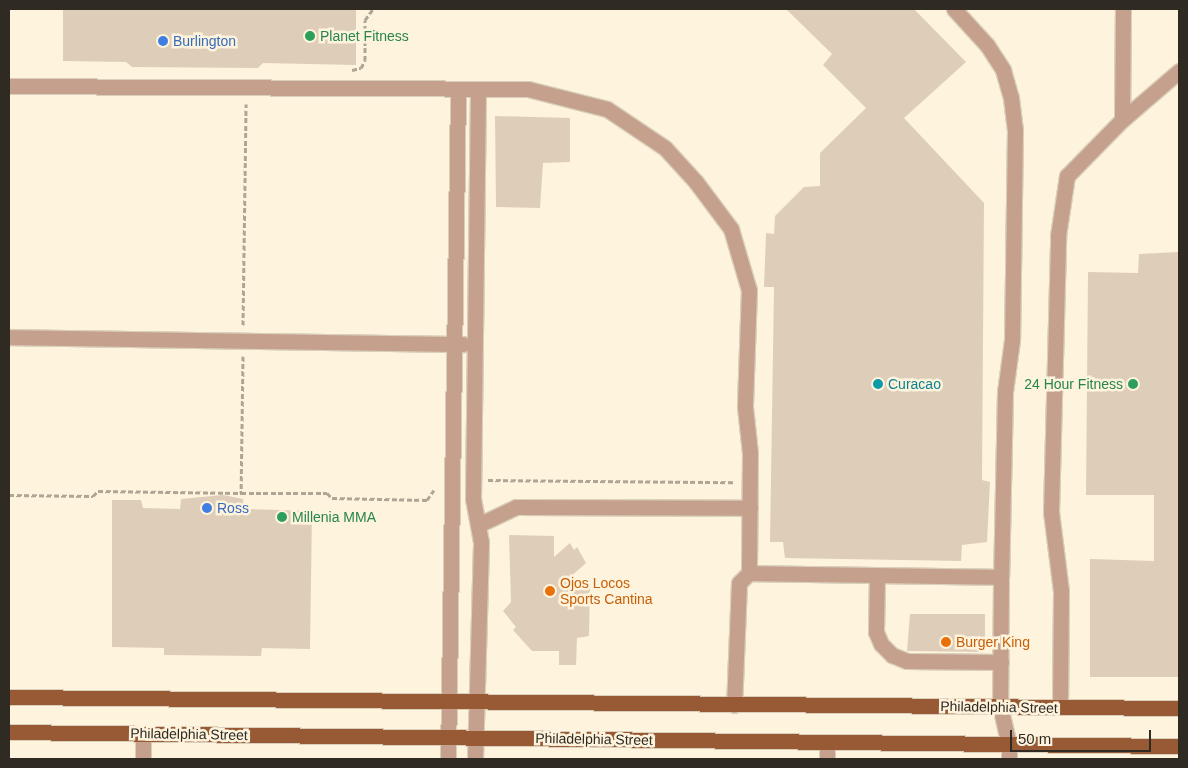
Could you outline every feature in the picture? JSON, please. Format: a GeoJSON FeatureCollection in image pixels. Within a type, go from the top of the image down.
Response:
{"type":"FeatureCollection","features":[{"type":"Feature","properties":{"kind":"main road","name":"Philadelphia Street"},"geometry":{"type":"LineString","coordinates":[[9,697],[1179,708]]}},
{"type":"Feature","properties":{"kind":"main road","name":"Philadelphia Street"},"geometry":{"type":"LineString","coordinates":[[9,732],[827,742],[1009,752],[1179,745]]}},
{"type":"Feature","properties":{"kind":"street"},"geometry":{"type":"LineString","coordinates":[[954,9],[987,45],[1003,70],[1011,98],[1014,129],[1012,340],[1005,392],[1000,662],[1000,706],[1009,752]]}},
{"type":"Feature","properties":{"kind":"street"},"geometry":{"type":"LineString","coordinates":[[1122,120],[1123,9]]}},
{"type":"Feature","properties":{"kind":"street"},"geometry":{"type":"LineString","coordinates":[[1060,707],[1062,591],[1051,512],[1058,236],[1067,176],[1122,120],[1179,71]]}},
{"type":"Feature","properties":{"kind":"street"},"geometry":{"type":"LineString","coordinates":[[9,86],[528,89],[607,110],[665,148],[696,182],[730,229],[749,290],[745,407],[750,508],[748,574],[740,583],[734,705]]}},
{"type":"Feature","properties":{"kind":"street"},"geometry":{"type":"LineString","coordinates":[[448,759],[458,89]]}},
{"type":"Feature","properties":{"kind":"street"},"geometry":{"type":"LineString","coordinates":[[475,759],[481,542],[473,499],[478,89]]}},
{"type":"Feature","properties":{"kind":"street"},"geometry":{"type":"LineString","coordinates":[[9,337],[475,343]]}},
{"type":"Feature","properties":{"kind":"street"},"geometry":{"type":"LineString","coordinates":[[478,525],[516,507],[750,508]]}},
{"type":"Feature","properties":{"kind":"street"},"geometry":{"type":"LineString","coordinates":[[748,574],[1001,577]]}},
{"type":"Feature","properties":{"kind":"street"},"geometry":{"type":"LineString","coordinates":[[877,575],[876,632],[881,644],[892,655],[907,661],[1000,662]]}},
{"type":"Feature","properties":{"kind":"street"},"geometry":{"type":"LineString","coordinates":[[143,734],[143,759]]}},
{"type":"Feature","properties":{"kind":"street"},"geometry":{"type":"LineString","coordinates":[[827,742],[827,759]]}},
{"type":"Feature","properties":{"kind":"path"},"geometry":{"type":"LineString","coordinates":[[9,495],[93,496],[98,491],[241,493]]}},
{"type":"Feature","properties":{"kind":"building","name":"Burlington"},"geometry":{"type":"Polygon","coordinates":[[[63,9],[356,9],[356,65],[263,63],[258,68],[132,67],[126,62],[63,61],[63,9]]]}},
{"type":"Feature","properties":{"kind":"building","name":"Curacao"},"geometry":{"type":"Polygon","coordinates":[[[786,9],[914,9],[966,62],[904,118],[984,203],[982,480],[990,482],[987,542],[962,545],[961,561],[785,558],[783,542],[770,542],[774,287],[764,287],[766,233],[774,234],[775,216],[804,187],[820,186],[820,153],[866,108],[823,65],[832,54],[786,9]]]}},
{"type":"Feature","properties":{"kind":"building"},"geometry":{"type":"Polygon","coordinates":[[[495,116],[570,118],[570,162],[543,163],[540,208],[496,207],[495,116]]]}},
{"type":"Feature","properties":{"kind":"building","name":"24 Hour Fitness"},"geometry":{"type":"Polygon","coordinates":[[[1179,252],[1179,677],[1090,677],[1090,559],[1154,561],[1154,495],[1086,495],[1088,272],[1138,273],[1139,254],[1179,252]]]}},
{"type":"Feature","properties":{"kind":"building"},"geometry":{"type":"Polygon","coordinates":[[[223,495],[243,499],[244,509],[312,511],[310,649],[262,648],[261,656],[164,655],[164,648],[112,647],[112,500],[141,500],[143,508],[180,509],[181,499],[223,495]]]}},
{"type":"Feature","properties":{"kind":"building","name":"Ojos Locos Sports Cantina"},"geometry":{"type":"Polygon","coordinates":[[[509,535],[554,536],[554,557],[570,543],[574,550],[577,547],[586,563],[569,578],[590,580],[589,636],[577,638],[576,665],[559,665],[559,651],[532,651],[513,630],[516,627],[503,611],[511,602],[509,535]]]}},
{"type":"Feature","properties":{"kind":"building","name":"Burger King"},"geometry":{"type":"Polygon","coordinates":[[[910,614],[985,614],[985,652],[907,651],[910,614]]]}},
{"type":"Feature","properties":{"kind":"place","name":"Planet Fitness"},"geometry":{"type":"Point","coordinates":[310,36]}},
{"type":"Feature","properties":{"kind":"place","name":"Burlington"},"geometry":{"type":"Point","coordinates":[163,41]}},
{"type":"Feature","properties":{"kind":"place","name":"Curacao"},"geometry":{"type":"Point","coordinates":[878,384]}},
{"type":"Feature","properties":{"kind":"place","name":"24 Hour Fitness"},"geometry":{"type":"Point","coordinates":[1133,384]}},
{"type":"Feature","properties":{"kind":"place","name":"Ross"},"geometry":{"type":"Point","coordinates":[207,508]}},
{"type":"Feature","properties":{"kind":"place","name":"Millenia MMA"},"geometry":{"type":"Point","coordinates":[282,517]}},
{"type":"Feature","properties":{"kind":"place","name":"Ojos Locos Sports Cantina"},"geometry":{"type":"Point","coordinates":[550,591]}},
{"type":"Feature","properties":{"kind":"place","name":"Burger King"},"geometry":{"type":"Point","coordinates":[946,642]}}]}
